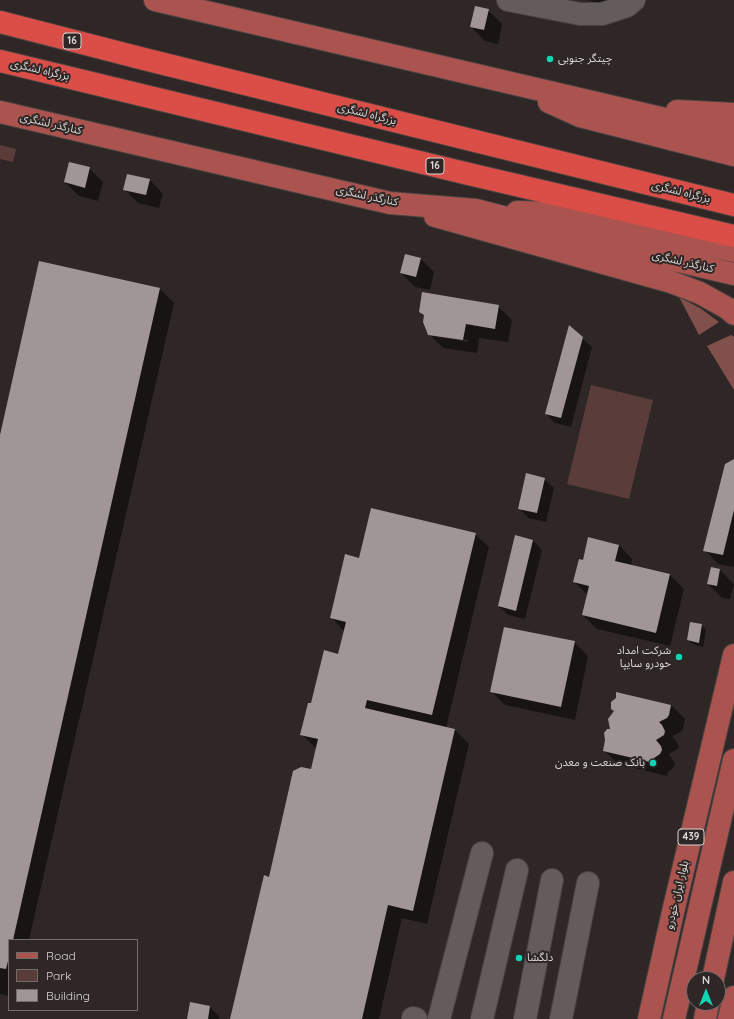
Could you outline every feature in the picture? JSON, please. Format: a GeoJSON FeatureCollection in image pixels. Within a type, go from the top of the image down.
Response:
{"type":"FeatureCollection","features":[{"type":"Feature","properties":{"kind":"highway","name":"بزرگراه لشگری"},"geometry":{"type":"LineString","coordinates":[[0,22],[144,60],[734,205]]}},
{"type":"Feature","properties":{"kind":"highway","name":"بزرگراه لشگری"},"geometry":{"type":"LineString","coordinates":[[0,60],[473,175],[734,236]]}},
{"type":"Feature","properties":{"kind":"main road"},"geometry":{"type":"LineString","coordinates":[[168,1],[734,135]]}},
{"type":"Feature","properties":{"kind":"main road"},"geometry":{"type":"LineString","coordinates":[[502,81],[580,116],[734,155]]}},
{"type":"Feature","properties":{"kind":"main road"},"geometry":{"type":"LineString","coordinates":[[616,108],[734,114]]}},
{"type":"Feature","properties":{"kind":"main road","name":"کنارگذر لشگری"},"geometry":{"type":"LineString","coordinates":[[0,112],[390,203],[476,210],[610,245],[734,274]]}},
{"type":"Feature","properties":{"kind":"main road"},"geometry":{"type":"LineString","coordinates":[[390,203],[556,251],[671,282],[700,293],[727,308],[734,314]]}},
{"type":"Feature","properties":{"kind":"main road"},"geometry":{"type":"LineString","coordinates":[[476,210],[556,213],[734,251]]}},
{"type":"Feature","properties":{"kind":"main road","name":"بلوار ایران خودرو"},"geometry":{"type":"LineString","coordinates":[[649,1019],[734,655]]}},
{"type":"Feature","properties":{"kind":"main road","name":"439"},"geometry":{"type":"LineString","coordinates":[[674,1019],[734,760]]}},
{"type":"Feature","properties":{"kind":"main road"},"geometry":{"type":"LineString","coordinates":[[715,971],[734,882]]}},
{"type":"Feature","properties":{"kind":"main road"},"geometry":{"type":"LineString","coordinates":[[729,1019],[734,997]]}},
{"type":"Feature","properties":{"kind":"lane"},"geometry":{"type":"LineString","coordinates":[[508,0],[580,14],[602,14],[627,6],[634,0]]}},
{"type":"Feature","properties":{"kind":"lane"},"geometry":{"type":"LineString","coordinates":[[439,1019],[482,853]]}},
{"type":"Feature","properties":{"kind":"lane"},"geometry":{"type":"LineString","coordinates":[[482,1019],[517,870]]}},
{"type":"Feature","properties":{"kind":"lane"},"geometry":{"type":"LineString","coordinates":[[525,1019],[552,880]]}},
{"type":"Feature","properties":{"kind":"lane"},"geometry":{"type":"LineString","coordinates":[[562,1019],[588,883]]}},
{"type":"Feature","properties":{"kind":"green space"},"geometry":{"type":"Polygon","coordinates":[[[0,145],[16,149],[13,162],[0,159],[0,145]]]}},
{"type":"Feature","properties":{"kind":"green space"},"geometry":{"type":"Polygon","coordinates":[[[591,385],[653,400],[629,499],[567,484],[591,385]]]}},
{"type":"Feature","properties":{"kind":"shaded area"},"geometry":{"type":"Polygon","coordinates":[[[679,297],[700,308],[719,322],[699,335],[679,297]]]}},
{"type":"Feature","properties":{"kind":"shaded area"},"geometry":{"type":"Polygon","coordinates":[[[731,335],[734,337],[734,390],[707,346],[731,335]]]}},
{"type":"Feature","properties":{"kind":"building"},"geometry":{"type":"Polygon","coordinates":[[[475,6],[489,9],[484,30],[470,27],[475,6]]]}},
{"type":"Feature","properties":{"kind":"building"},"geometry":{"type":"Polygon","coordinates":[[[69,162],[90,167],[85,188],[64,182],[69,162]]]}},
{"type":"Feature","properties":{"kind":"building"},"geometry":{"type":"Polygon","coordinates":[[[127,174],[150,179],[146,195],[123,190],[127,174]]]}},
{"type":"Feature","properties":{"kind":"building"},"geometry":{"type":"Polygon","coordinates":[[[405,254],[421,258],[416,277],[400,273],[405,254]]]}},
{"type":"Feature","properties":{"kind":"building"},"geometry":{"type":"Polygon","coordinates":[[[39,261],[160,288],[13,939],[8,939],[8,961],[6,969],[0,968],[0,435],[39,261]]]}},
{"type":"Feature","properties":{"kind":"building"},"geometry":{"type":"Polygon","coordinates":[[[422,292],[499,305],[495,329],[466,324],[463,340],[428,335],[423,322],[424,315],[419,312],[422,292]]]}},
{"type":"Feature","properties":{"kind":"building"},"geometry":{"type":"Polygon","coordinates":[[[569,325],[583,337],[561,418],[545,414],[569,325]]]}},
{"type":"Feature","properties":{"kind":"building"},"geometry":{"type":"Polygon","coordinates":[[[734,459],[734,510],[723,555],[703,551],[725,464],[734,459]]]}},
{"type":"Feature","properties":{"kind":"building"},"geometry":{"type":"Polygon","coordinates":[[[526,473],[545,478],[537,513],[518,509],[526,473]]]}},
{"type":"Feature","properties":{"kind":"building"},"geometry":{"type":"Polygon","coordinates":[[[371,508],[476,533],[432,715],[367,700],[365,708],[455,729],[413,911],[388,905],[362,1019],[230,1019],[264,875],[269,877],[293,771],[301,767],[311,769],[318,739],[300,735],[308,703],[311,703],[324,650],[338,654],[346,622],[330,618],[345,554],[359,558],[371,508]]]}},
{"type":"Feature","properties":{"kind":"building"},"geometry":{"type":"Polygon","coordinates":[[[515,535],[533,540],[516,611],[498,606],[515,535]]]}},
{"type":"Feature","properties":{"kind":"building"},"geometry":{"type":"Polygon","coordinates":[[[588,537],[619,545],[615,561],[670,574],[656,633],[582,615],[589,586],[573,582],[579,559],[583,560],[588,537]]]}},
{"type":"Feature","properties":{"kind":"building"},"geometry":{"type":"Polygon","coordinates":[[[711,567],[720,569],[717,586],[707,584],[711,567]]]}},
{"type":"Feature","properties":{"kind":"building"},"geometry":{"type":"Polygon","coordinates":[[[690,622],[702,624],[699,643],[687,640],[690,622]]]}},
{"type":"Feature","properties":{"kind":"building"},"geometry":{"type":"Polygon","coordinates":[[[504,627],[575,641],[561,707],[490,692],[504,627]]]}},
{"type":"Feature","properties":{"kind":"building"},"geometry":{"type":"Polygon","coordinates":[[[616,692],[671,705],[667,718],[659,722],[665,731],[664,735],[656,740],[661,746],[662,750],[660,754],[654,758],[654,763],[603,751],[605,740],[604,733],[607,729],[610,729],[608,719],[614,711],[611,709],[611,702],[616,698],[616,692]]]}},
{"type":"Feature","properties":{"kind":"building"},"geometry":{"type":"Polygon","coordinates":[[[190,1002],[210,1006],[208,1019],[187,1019],[190,1002]]]}},
{"type":"Feature","properties":{"kind":"place","name":"چیتگر جنوبی"},"geometry":{"type":"Point","coordinates":[550,59]}},
{"type":"Feature","properties":{"kind":"place","name":"شرکت امداد خودرو سایپا"},"geometry":{"type":"Point","coordinates":[679,657]}},
{"type":"Feature","properties":{"kind":"place","name":"بانک صنعت و معدن"},"geometry":{"type":"Point","coordinates":[653,763]}},
{"type":"Feature","properties":{"kind":"place","name":"دلگشا"},"geometry":{"type":"Point","coordinates":[519,958]}}]}
